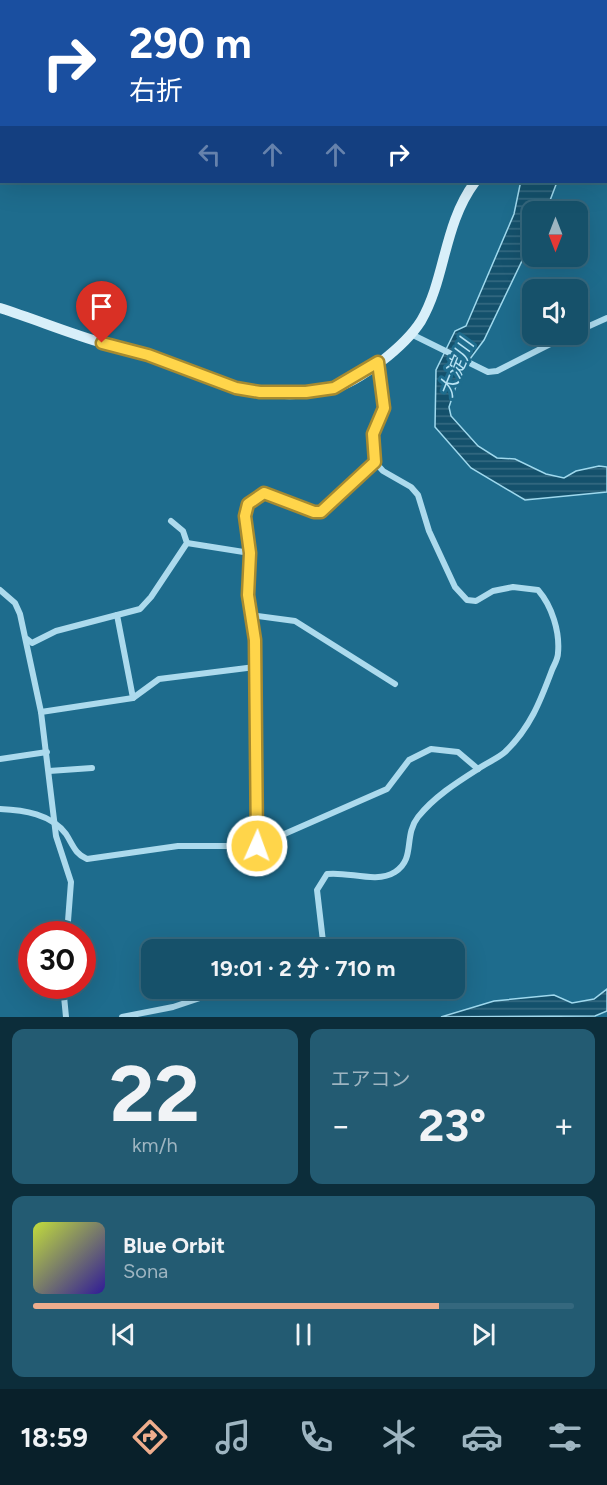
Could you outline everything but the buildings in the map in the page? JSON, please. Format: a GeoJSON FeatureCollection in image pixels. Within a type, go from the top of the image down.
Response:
{"type":"FeatureCollection","features":[{"type":"Feature","properties":{"kind":"street"},"geometry":{"type":"LineString","coordinates":[[0,308],[102,343],[148,355],[236,388],[260,392],[306,392],[334,388],[378,362],[411,334],[430,301],[452,225],[474,183]]}},
{"type":"Feature","properties":{"kind":"street"},"geometry":{"type":"LineString","coordinates":[[588,327],[607,318]]}},
{"type":"Feature","properties":{"kind":"street"},"geometry":{"type":"LineString","coordinates":[[411,334],[488,372],[497,372],[549,345]]}},
{"type":"Feature","properties":{"kind":"street"},"geometry":{"type":"LineString","coordinates":[[323,939],[317,890],[320,881],[327,874],[335,873],[381,877],[392,874],[404,866],[409,858],[410,829],[418,817],[442,793],[503,753],[529,725],[558,654],[555,622],[548,601],[538,590],[513,587],[493,591],[476,601],[467,600],[455,587],[429,531],[418,495],[411,487],[383,471],[375,462],[373,434],[384,408],[378,362]]}},
{"type":"Feature","properties":{"kind":"street"},"geometry":{"type":"LineString","coordinates":[[257,846],[255,667],[248,595],[250,553],[245,516],[248,504],[264,493],[314,512],[321,512],[375,462]]}},
{"type":"Feature","properties":{"kind":"street"},"geometry":{"type":"LineString","coordinates":[[171,521],[183,531],[187,543]]}},
{"type":"Feature","properties":{"kind":"street"},"geometry":{"type":"LineString","coordinates":[[187,543],[250,553]]}},
{"type":"Feature","properties":{"kind":"street"},"geometry":{"type":"LineString","coordinates":[[26,639],[32,643],[56,631],[140,609],[187,543]]}},
{"type":"Feature","properties":{"kind":"street"},"geometry":{"type":"LineString","coordinates":[[0,590],[15,603],[26,639],[41,712],[56,836],[71,882],[68,921]]}},
{"type":"Feature","properties":{"kind":"street"},"geometry":{"type":"LineString","coordinates":[[117,615],[133,698]]}},
{"type":"Feature","properties":{"kind":"street"},"geometry":{"type":"LineString","coordinates":[[251,615],[295,621],[395,684]]}},
{"type":"Feature","properties":{"kind":"street"},"geometry":{"type":"LineString","coordinates":[[41,712],[133,698],[159,679],[255,667]]}},
{"type":"Feature","properties":{"kind":"street"},"geometry":{"type":"LineString","coordinates":[[0,809],[31,812],[55,822],[78,855],[87,860],[186,845],[204,844],[231,848],[257,846],[387,789],[409,760],[430,749],[458,752],[478,769]]}},
{"type":"Feature","properties":{"kind":"street"},"geometry":{"type":"LineString","coordinates":[[0,759],[46,752]]}},
{"type":"Feature","properties":{"kind":"street"},"geometry":{"type":"LineString","coordinates":[[49,771],[92,768]]}},
{"type":"Feature","properties":{"kind":"street"},"geometry":{"type":"LineString","coordinates":[[64,999],[66,1017]]}},
{"type":"Feature","properties":{"kind":"street"},"geometry":{"type":"LineString","coordinates":[[122,1017],[173,1007],[197,999]]}},
{"type":"Feature","properties":{"kind":"water","name":"大淀川"},"geometry":{"type":"Polygon","coordinates":[[[523,183],[557,183],[550,201],[522,201],[522,261],[484,340],[461,371],[449,407],[451,416],[478,446],[497,458],[515,459],[546,474],[564,478],[576,471],[599,466],[607,467],[607,492],[525,500],[471,468],[435,427],[436,370],[455,331],[466,326],[514,214],[520,185],[523,183]]]}},
{"type":"Feature","properties":{"kind":"water"},"geometry":{"type":"Polygon","coordinates":[[[607,989],[607,1011],[595,1016],[441,1017],[494,1001],[554,995],[572,1003],[594,999],[607,989]]]}},
{"type":"Feature","properties":{"kind":"route"},"geometry":{"type":"LineString","coordinates":[[102,343],[148,355],[236,388],[260,392],[306,392],[334,388],[358,376],[378,362],[384,408],[373,434],[375,462],[321,512],[314,512],[264,493],[248,504],[245,516],[250,553],[248,595],[255,640],[257,846]]}}]}
